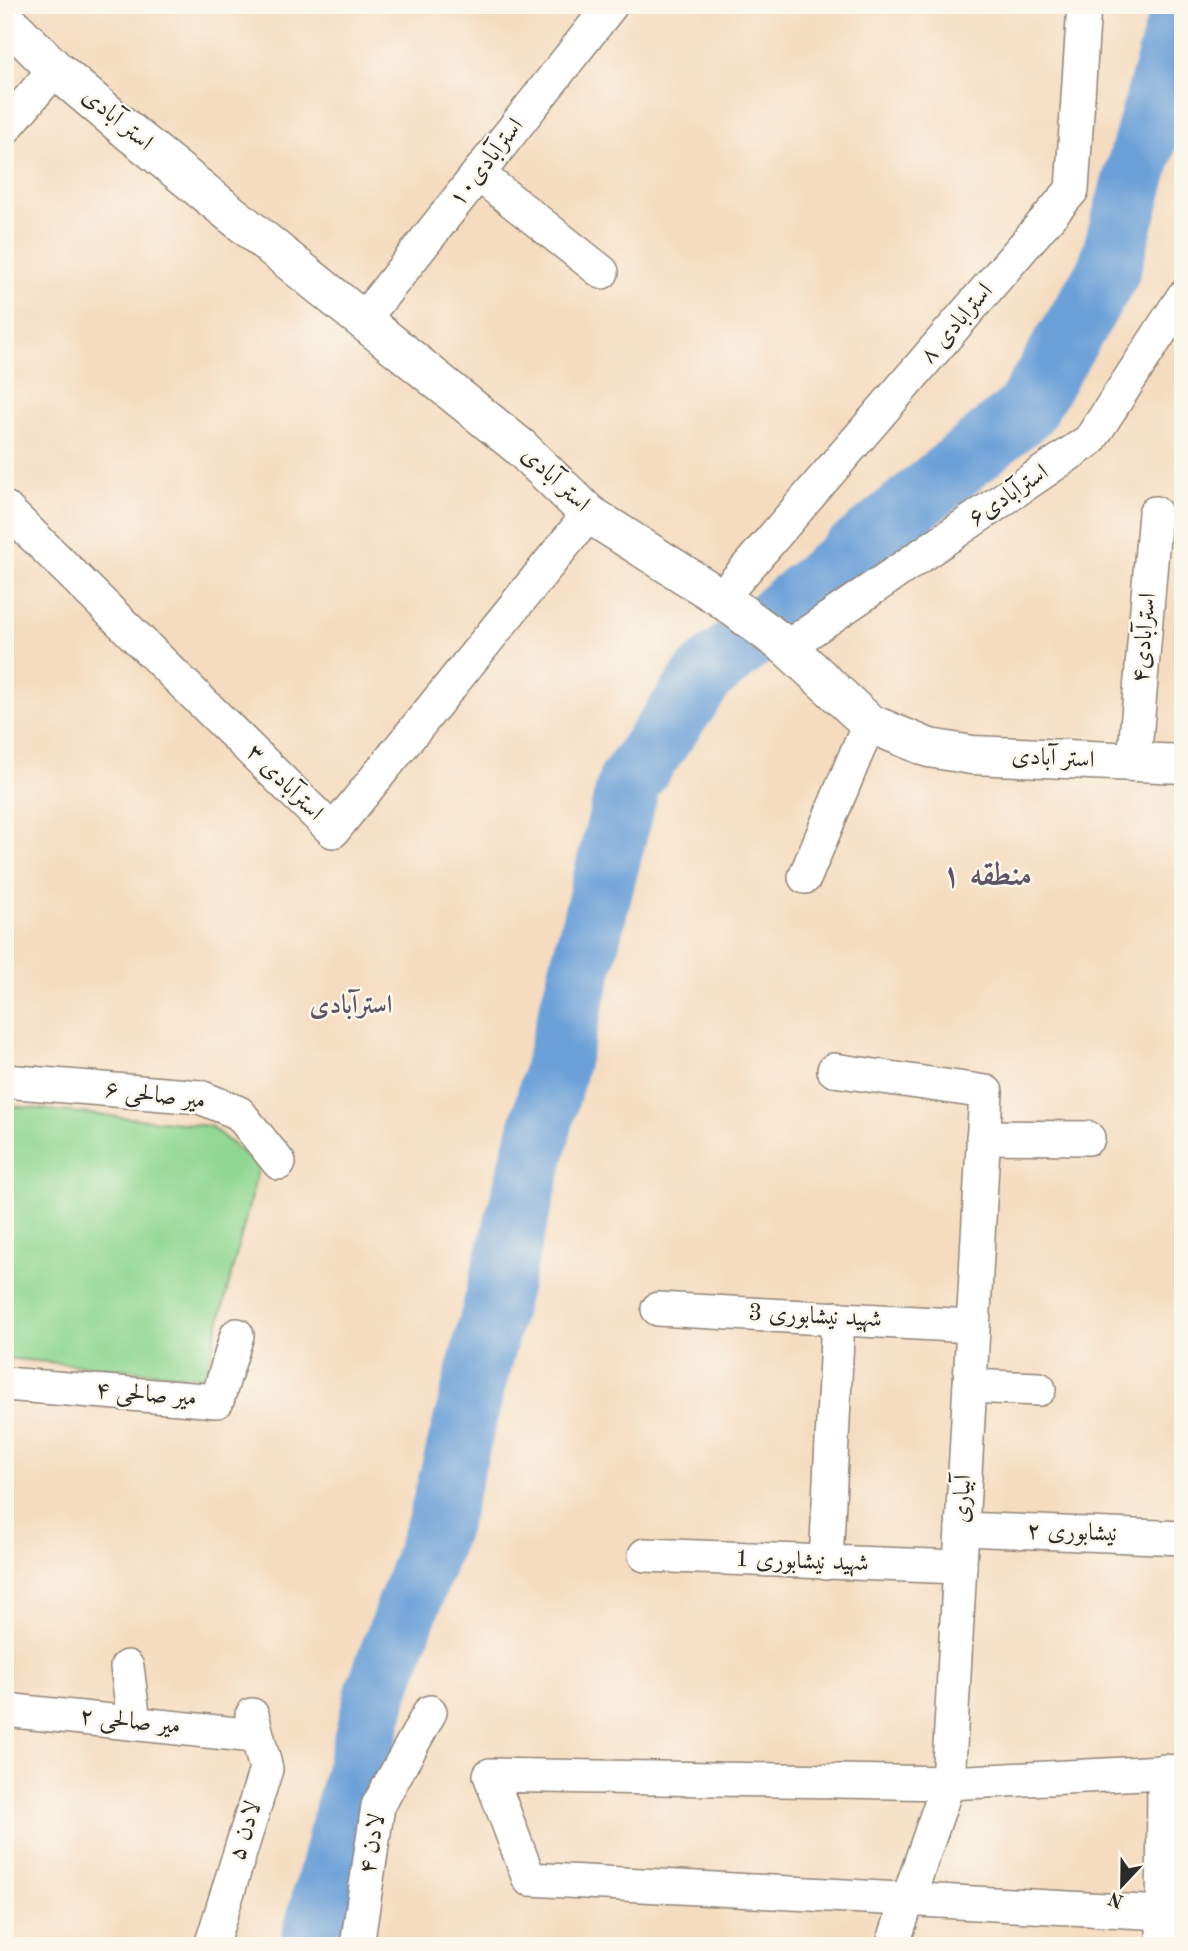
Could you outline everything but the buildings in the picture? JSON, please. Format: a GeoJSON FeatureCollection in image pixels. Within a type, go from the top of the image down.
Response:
{"type":"FeatureCollection","features":[{"type":"Feature","properties":{"kind":"street","name":"استرآبادی۱۰"},"geometry":{"type":"LineString","coordinates":[[363,320],[611,5]]}},
{"type":"Feature","properties":{"kind":"street","name":"۸ استرابادی"},"geometry":{"type":"LineString","coordinates":[[721,598],[1072,190],[1084,5]]}},
{"type":"Feature","properties":{"kind":"street","name":"استر آبادی"},"geometry":{"type":"LineString","coordinates":[[5,19],[55,69],[520,447],[589,514],[721,598],[787,648],[869,723],[929,748],[972,755],[1183,764]]}},
{"type":"Feature","properties":{"kind":"street"},"geometry":{"type":"LineString","coordinates":[[5,128],[55,69]]}},
{"type":"Feature","properties":{"kind":"street"},"geometry":{"type":"LineString","coordinates":[[478,174],[602,272]]}},
{"type":"Feature","properties":{"kind":"street","name":"استرآبادی۶"},"geometry":{"type":"LineString","coordinates":[[787,648],[1090,440],[1183,297]]}},
{"type":"Feature","properties":{"kind":"street","name":"استرآبادی ۳"},"geometry":{"type":"LineString","coordinates":[[5,508],[333,831],[589,514]]}},
{"type":"Feature","properties":{"kind":"street","name":"استرآبادی۴"},"geometry":{"type":"LineString","coordinates":[[1134,763],[1155,513]]}},
{"type":"Feature","properties":{"kind":"street"},"geometry":{"type":"LineString","coordinates":[[805,877],[869,723]]}},
{"type":"Feature","properties":{"kind":"street","name":"آبیاری"},"geometry":{"type":"LineString","coordinates":[[834,1070],[986,1092],[948,1783],[892,1946]]}},
{"type":"Feature","properties":{"kind":"street","name":"۶ میر صالحی"},"geometry":{"type":"LineString","coordinates":[[5,1081],[200,1097],[239,1113],[279,1163]]}},
{"type":"Feature","properties":{"kind":"street"},"geometry":{"type":"LineString","coordinates":[[983,1137],[1088,1138]]}},
{"type":"Feature","properties":{"kind":"street","name":"شهید نیشابوری 3"},"geometry":{"type":"LineString","coordinates":[[658,1309],[973,1326]]}},
{"type":"Feature","properties":{"kind":"street"},"geometry":{"type":"LineString","coordinates":[[826,1563],[838,1318]]}},
{"type":"Feature","properties":{"kind":"street","name":"۴ میر صالحی"},"geometry":{"type":"LineString","coordinates":[[5,1384],[217,1402],[237,1335]]}},
{"type":"Feature","properties":{"kind":"street"},"geometry":{"type":"LineString","coordinates":[[970,1386],[1038,1389]]}},
{"type":"Feature","properties":{"kind":"street","name":"نیشابوری ۲"},"geometry":{"type":"LineString","coordinates":[[961,1529],[1183,1538]]}},
{"type":"Feature","properties":{"kind":"street","name":"شهید نیشابوری 1"},"geometry":{"type":"LineString","coordinates":[[645,1556],[960,1567]]}},
{"type":"Feature","properties":{"kind":"street"},"geometry":{"type":"LineString","coordinates":[[127,1667],[134,1721]]}},
{"type":"Feature","properties":{"kind":"street","name":"۲ میر صالحی"},"geometry":{"type":"LineString","coordinates":[[5,1710],[134,1721],[253,1726]]}},
{"type":"Feature","properties":{"kind":"street","name":"۴ لادن"},"geometry":{"type":"LineString","coordinates":[[357,1946],[378,1806],[430,1712]]}},
{"type":"Feature","properties":{"kind":"street","name":"۵ لادن"},"geometry":{"type":"LineString","coordinates":[[211,1946],[266,1769],[253,1726]]}},
{"type":"Feature","properties":{"kind":"street"},"geometry":{"type":"LineString","coordinates":[[1163,1913],[529,1879],[490,1775],[948,1783],[1173,1771],[1163,1946]]}},
{"type":"Feature","properties":{"kind":"green space"},"geometry":{"type":"Polygon","coordinates":[[[10,1106],[210,1126],[259,1166],[205,1377],[5,1358],[5,1131],[10,1106]]]}},
{"type":"Feature","properties":{"kind":"waterway"},"geometry":{"type":"LineString","coordinates":[[311,1946],[378,1689],[439,1522],[629,782],[705,675],[1025,411],[1108,272],[1183,6]]}},
{"type":"Feature","properties":{"kind":"district","name":"منطقه ۱"},"geometry":{"type":"Point","coordinates":[987,877]}},
{"type":"Feature","properties":{"kind":"district","name":"استرآبادی"},"geometry":{"type":"Point","coordinates":[351,1006]}}]}
